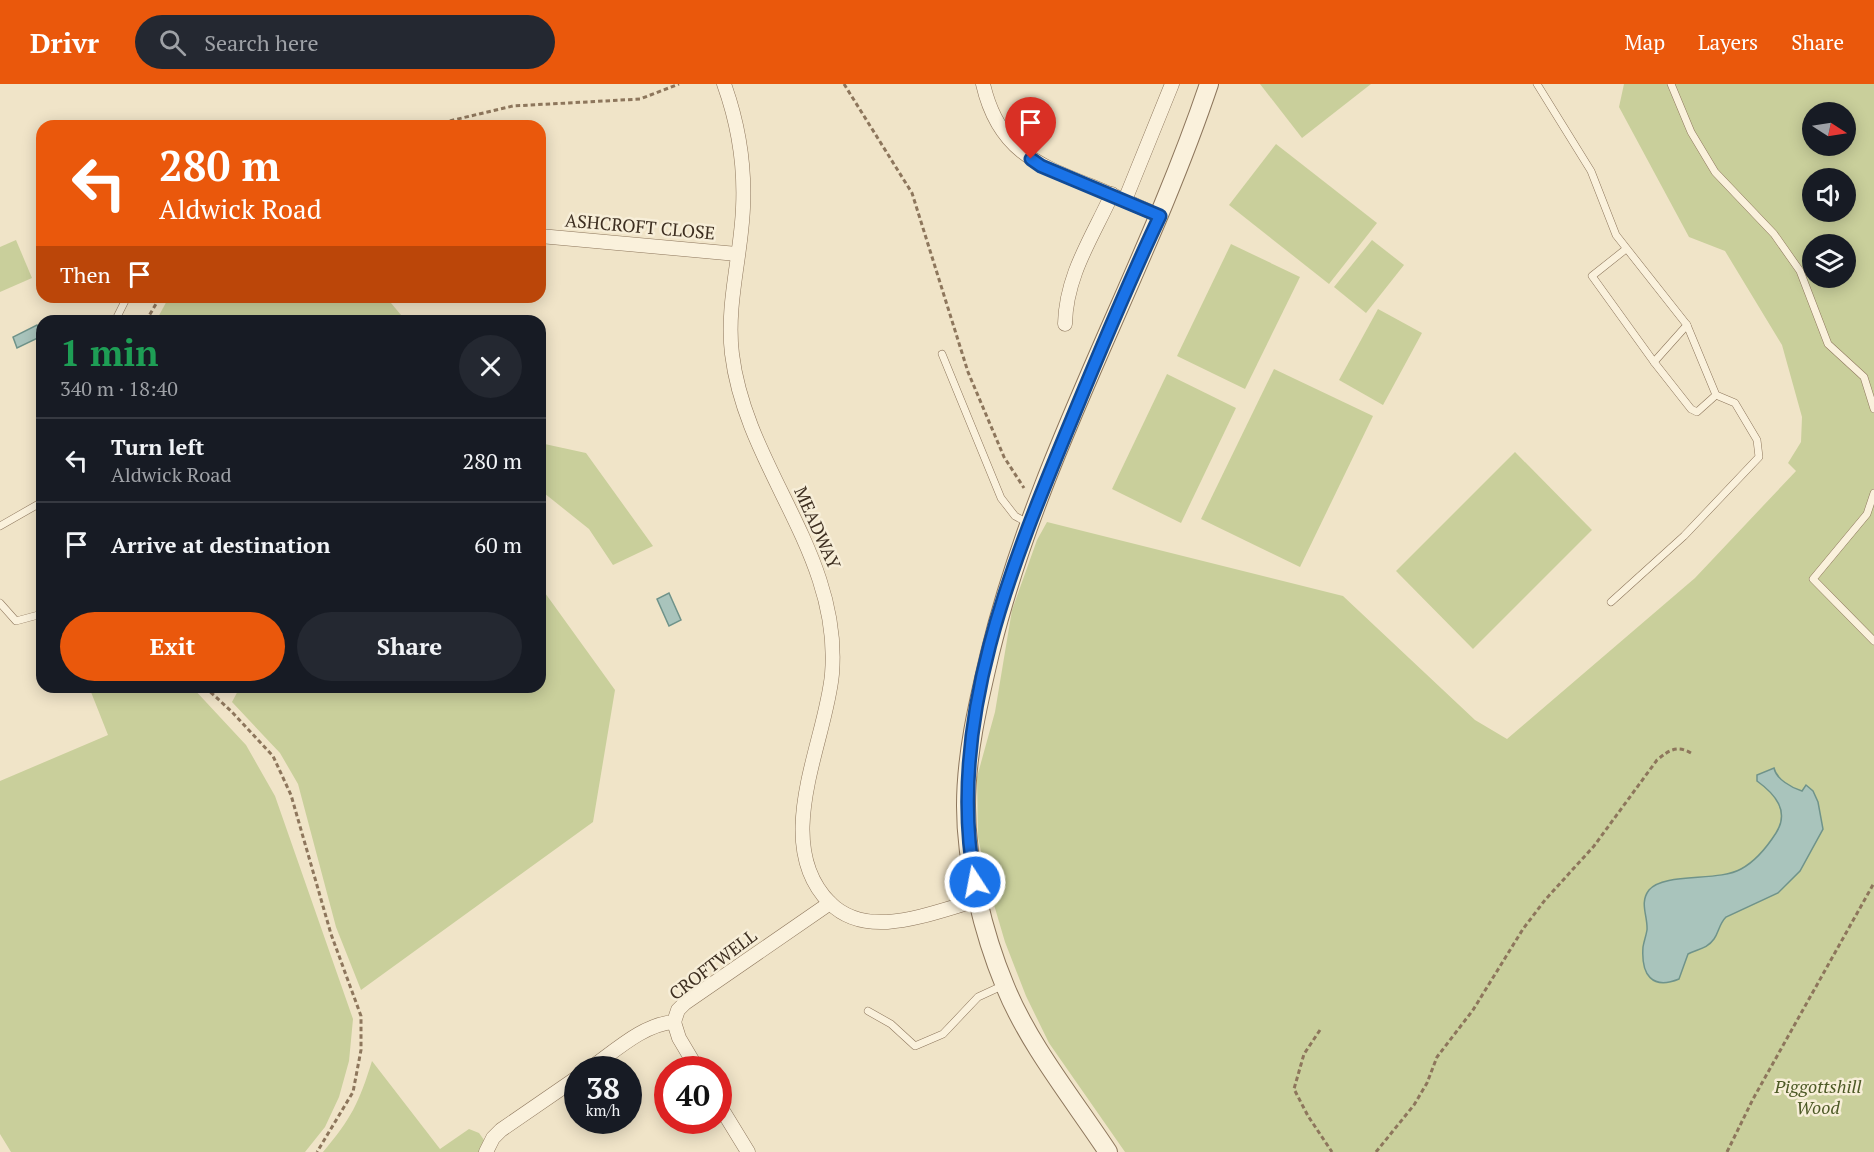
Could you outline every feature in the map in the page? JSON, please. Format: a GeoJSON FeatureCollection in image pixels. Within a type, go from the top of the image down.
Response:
{"type":"FeatureCollection","features":[{"type":"Feature","properties":{"kind":"street","name":"MEADWAY"},"geometry":{"type":"LineString","coordinates":[[723,84],[737,133],[743,209],[731,318],[732,354],[740,391],[757,440],[818,567],[832,637],[828,702],[808,773],[804,810],[804,843],[809,870],[830,903],[843,913],[859,920],[880,922],[901,920],[979,900]]}},
{"type":"Feature","properties":{"kind":"street"},"geometry":{"type":"LineString","coordinates":[[983,84],[992,113],[1006,136],[1020,152],[1041,166],[1160,216]]}},
{"type":"Feature","properties":{"kind":"street"},"geometry":{"type":"LineString","coordinates":[[1125,200],[1172,84]]}},
{"type":"Feature","properties":{"kind":"street"},"geometry":{"type":"LineString","coordinates":[[1108,1152],[1021,1021],[1004,985],[979,900],[969,847],[966,806],[969,760],[977,708],[1005,590],[1029,523],[1126,289],[1160,216],[1209,84]]}},
{"type":"Feature","properties":{"kind":"street"},"geometry":{"type":"LineString","coordinates":[[1065,324],[1066,300],[1080,256],[1112,195]]}},
{"type":"Feature","properties":{"kind":"street","name":"ASHCROFT CLOSE"},"geometry":{"type":"LineString","coordinates":[[546,237],[737,254]]}},
{"type":"Feature","properties":{"kind":"street","name":"CROFTWELL"},"geometry":{"type":"LineString","coordinates":[[608,1056],[646,1030],[664,1022],[674,1022],[678,1010],[685,1003],[830,903]]}},
{"type":"Feature","properties":{"kind":"street"},"geometry":{"type":"LineString","coordinates":[[674,1022],[679,1038],[690,1056]]}},
{"type":"Feature","properties":{"kind":"street"},"geometry":{"type":"LineString","coordinates":[[486,1152],[493,1138],[501,1130],[564,1087]]}},
{"type":"Feature","properties":{"kind":"street"},"geometry":{"type":"LineString","coordinates":[[732,1126],[748,1152]]}},
{"type":"Feature","properties":{"kind":"lane"},"geometry":{"type":"LineString","coordinates":[[1537,84],[1591,171],[1616,236],[1687,325],[1716,396],[1735,403],[1757,440],[1759,457],[1684,536],[1611,602]]}},
{"type":"Feature","properties":{"kind":"lane"},"geometry":{"type":"LineString","coordinates":[[1671,84],[1690,132],[1715,172],[1774,234],[1800,271],[1828,344],[1864,378],[1874,409]]}},
{"type":"Feature","properties":{"kind":"lane"},"geometry":{"type":"LineString","coordinates":[[1626,249],[1592,276],[1691,409],[1697,412],[1716,396]]}},
{"type":"Feature","properties":{"kind":"lane"},"geometry":{"type":"LineString","coordinates":[[1654,362],[1687,325]]}},
{"type":"Feature","properties":{"kind":"lane"},"geometry":{"type":"LineString","coordinates":[[942,354],[1001,498],[1015,516],[1029,523]]}},
{"type":"Feature","properties":{"kind":"lane"},"geometry":{"type":"LineString","coordinates":[[1874,493],[1867,514],[1813,579],[1874,642]]}},
{"type":"Feature","properties":{"kind":"lane"},"geometry":{"type":"LineString","coordinates":[[0,526],[36,505]]}},
{"type":"Feature","properties":{"kind":"lane"},"geometry":{"type":"LineString","coordinates":[[0,603],[16,621],[36,616]]}},
{"type":"Feature","properties":{"kind":"lane"},"geometry":{"type":"LineString","coordinates":[[868,1011],[891,1024],[915,1046],[943,1034],[978,997],[1004,985]]}},
{"type":"Feature","properties":{"kind":"path"},"geometry":{"type":"LineString","coordinates":[[454,120],[513,106],[640,99],[679,84]]}},
{"type":"Feature","properties":{"kind":"path"},"geometry":{"type":"LineString","coordinates":[[844,84],[912,194],[968,372],[1004,457],[1023,488],[1038,502]]}},
{"type":"Feature","properties":{"kind":"path"},"geometry":{"type":"LineString","coordinates":[[212,693],[273,756],[291,795],[331,934],[362,1016],[361,1050],[353,1092],[317,1152]]}},
{"type":"Feature","properties":{"kind":"path"},"geometry":{"type":"LineString","coordinates":[[1376,1152],[1414,1105],[1427,1083],[1437,1057],[1473,1010],[1499,964],[1545,900],[1594,846],[1657,760],[1669,750],[1682,748],[1691,753]]}},
{"type":"Feature","properties":{"kind":"path"},"geometry":{"type":"LineString","coordinates":[[1727,1152],[1753,1099],[1874,883]]}},
{"type":"Feature","properties":{"kind":"path"},"geometry":{"type":"LineString","coordinates":[[1320,1030],[1304,1054],[1294,1089],[1308,1116],[1332,1152]]}},
{"type":"Feature","properties":{"kind":"green space"},"geometry":{"type":"Polygon","coordinates":[[[1260,84],[1371,84],[1302,138],[1260,84]]]}},
{"type":"Feature","properties":{"kind":"green space","name":"Piggottshill Wood"},"geometry":{"type":"Polygon","coordinates":[[[1624,84],[1874,84],[1874,1152],[1125,1152],[1049,1043],[1026,996],[1005,942],[987,881],[978,837],[977,777],[995,712],[1012,610],[1037,540],[1047,522],[1343,596],[1475,720],[1507,739],[1695,578],[1796,471],[1788,463],[1801,442],[1802,417],[1782,345],[1725,251],[1689,237],[1619,107],[1624,84]]]}},
{"type":"Feature","properties":{"kind":"green space"},"geometry":{"type":"Polygon","coordinates":[[[1276,144],[1377,223],[1329,284],[1229,205],[1276,144]]]}},
{"type":"Feature","properties":{"kind":"green space"},"geometry":{"type":"Polygon","coordinates":[[[16,240],[32,278],[0,292],[0,247],[16,240]]]}},
{"type":"Feature","properties":{"kind":"green space"},"geometry":{"type":"Polygon","coordinates":[[[1372,240],[1404,265],[1366,313],[1334,287],[1372,240]]]}},
{"type":"Feature","properties":{"kind":"green space"},"geometry":{"type":"Polygon","coordinates":[[[1231,244],[1300,277],[1245,389],[1177,356],[1231,244]]]}},
{"type":"Feature","properties":{"kind":"green space"},"geometry":{"type":"Polygon","coordinates":[[[166,303],[391,303],[401,315],[159,315],[166,303]]]}},
{"type":"Feature","properties":{"kind":"green space"},"geometry":{"type":"Polygon","coordinates":[[[1378,309],[1422,333],[1383,405],[1339,380],[1378,309]]]}},
{"type":"Feature","properties":{"kind":"green space"},"geometry":{"type":"Polygon","coordinates":[[[1274,369],[1373,416],[1300,567],[1201,519],[1274,369]]]}},
{"type":"Feature","properties":{"kind":"green space"},"geometry":{"type":"Polygon","coordinates":[[[1167,374],[1236,408],[1181,523],[1112,489],[1167,374]]]}},
{"type":"Feature","properties":{"kind":"green space"},"geometry":{"type":"Polygon","coordinates":[[[546,444],[586,453],[653,546],[613,565],[589,529],[546,495],[546,444]]]}},
{"type":"Feature","properties":{"kind":"green space"},"geometry":{"type":"Polygon","coordinates":[[[1515,452],[1592,530],[1473,649],[1396,571],[1515,452]]]}},
{"type":"Feature","properties":{"kind":"green space"},"geometry":{"type":"Polygon","coordinates":[[[546,594],[615,690],[593,822],[361,990],[336,927],[298,784],[280,753],[232,702],[237,693],[546,693],[546,594]]]}},
{"type":"Feature","properties":{"kind":"green space"},"geometry":{"type":"Polygon","coordinates":[[[91,693],[198,693],[246,745],[275,796],[353,1019],[349,1061],[339,1097],[325,1127],[305,1152],[11,1152],[0,1134],[0,781],[108,735],[91,693]]]}},
{"type":"Feature","properties":{"kind":"green space"},"geometry":{"type":"Polygon","coordinates":[[[372,1061],[440,1149],[469,1129],[479,1133],[484,1140],[479,1152],[323,1152],[341,1130],[353,1110],[372,1061]]]}},
{"type":"Feature","properties":{"kind":"water"},"geometry":{"type":"Polygon","coordinates":[[[36,326],[36,339],[17,348],[13,337],[36,326]]]}},
{"type":"Feature","properties":{"kind":"water"},"geometry":{"type":"Polygon","coordinates":[[[669,593],[681,620],[669,626],[657,599],[669,593]]]}},
{"type":"Feature","properties":{"kind":"water"},"geometry":{"type":"Polygon","coordinates":[[[1774,768],[1781,779],[1794,788],[1802,791],[1806,785],[1813,791],[1818,802],[1823,829],[1800,871],[1778,893],[1726,917],[1711,942],[1688,954],[1679,979],[1662,983],[1655,981],[1646,972],[1643,957],[1647,930],[1644,905],[1646,895],[1656,884],[1731,873],[1756,858],[1780,825],[1781,810],[1775,797],[1757,781],[1757,775],[1774,768]]]}},
{"type":"Feature","properties":{"kind":"route"},"geometry":{"type":"LineString","coordinates":[[975,882],[969,847],[966,806],[969,760],[977,708],[1005,590],[1038,502],[1108,332],[1160,216],[1041,166],[1031,159]]}}]}
